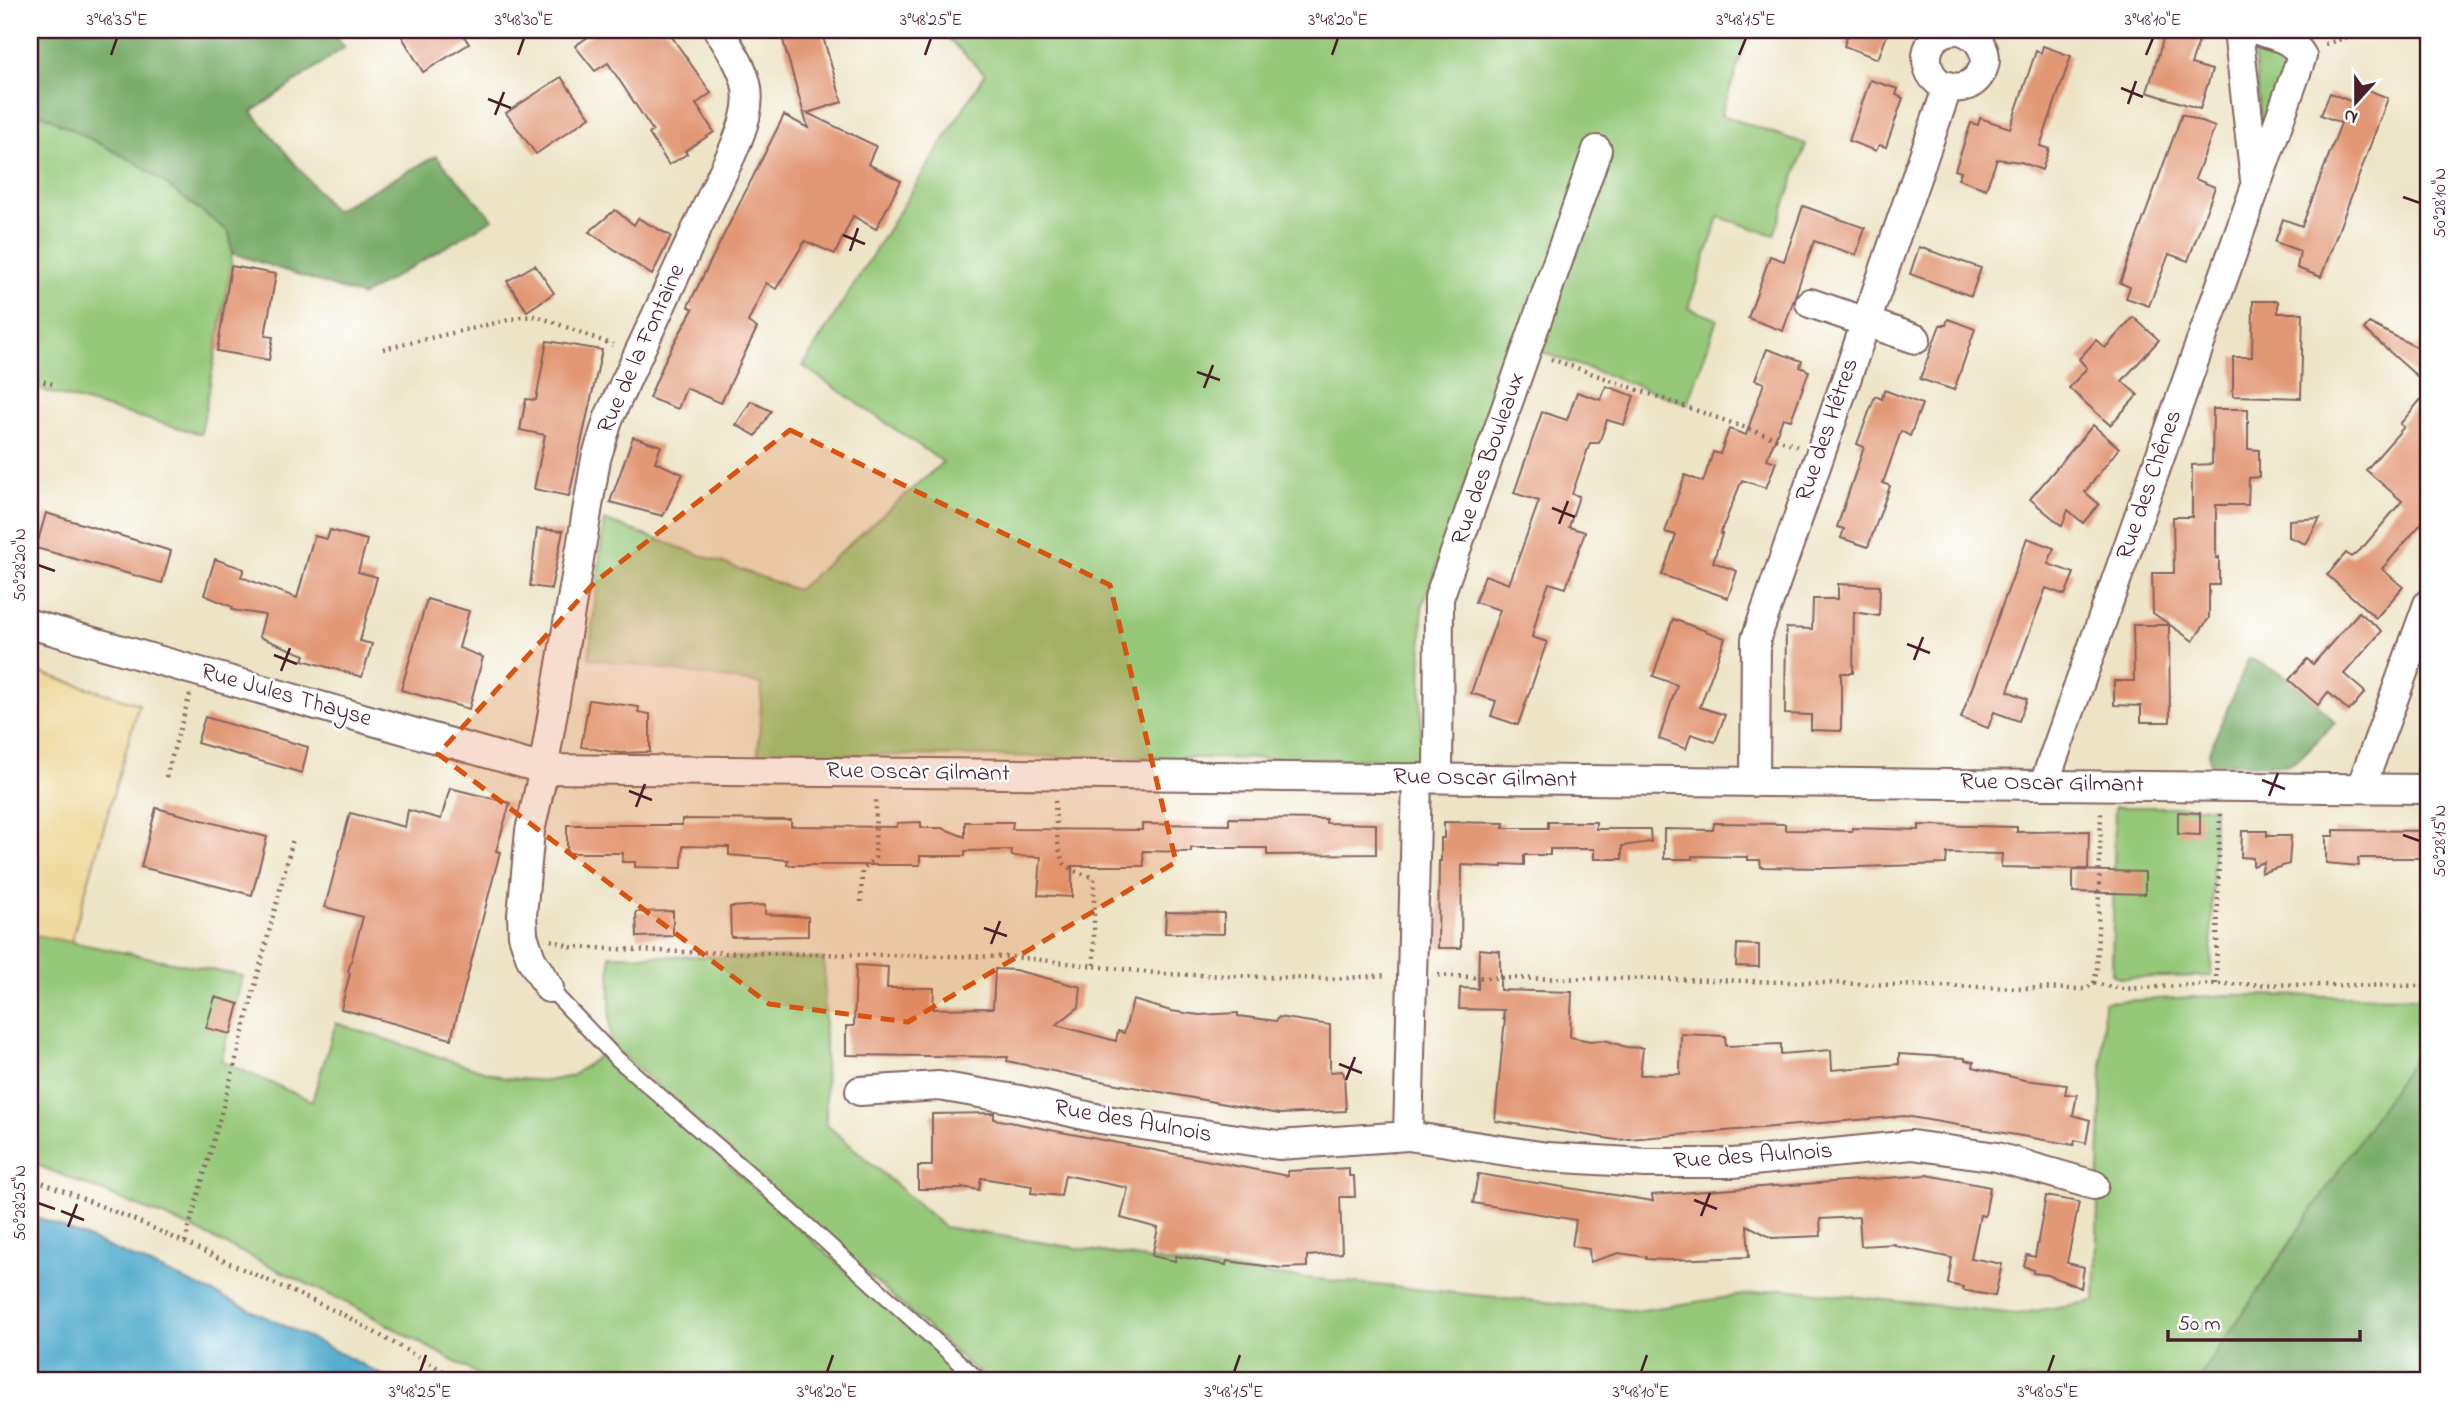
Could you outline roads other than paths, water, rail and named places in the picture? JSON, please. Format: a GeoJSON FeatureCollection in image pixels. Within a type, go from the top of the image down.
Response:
{"type":"FeatureCollection","features":[{"type":"Feature","properties":{"kind":"street","name":"Rue de la Fontaine"},"geometry":{"type":"LineString","coordinates":[[549,988],[531,959],[523,935],[522,915],[530,831],[596,459],[609,416],[738,141],[749,104],[747,80],[735,54],[718,30]]}},
{"type":"Feature","properties":{"kind":"street"},"geometry":{"type":"LineString","coordinates":[[1958,30],[1969,32],[1982,46],[1984,64],[1981,73],[1967,85],[1948,86],[1932,76],[1927,58],[1933,40],[1941,34],[1958,30]]}},
{"type":"Feature","properties":{"kind":"street","name":"Rue des Chênes"},"geometry":{"type":"LineString","coordinates":[[2238,30],[2256,186]]}},
{"type":"Feature","properties":{"kind":"street","name":"Rue des Chênes"},"geometry":{"type":"LineString","coordinates":[[2044,784],[2299,68],[2302,56],[2297,46],[2257,30]]}},
{"type":"Feature","properties":{"kind":"street","name":"Rue des Hêtres"},"geometry":{"type":"LineString","coordinates":[[1755,781],[1756,639],[1948,86]]}},
{"type":"Feature","properties":{"kind":"street","name":"Rue des Bouleaux"},"geometry":{"type":"LineString","coordinates":[[1428,778],[1440,598],[1597,150]]}},
{"type":"Feature","properties":{"kind":"street"},"geometry":{"type":"LineString","coordinates":[[1810,303],[1916,339]]}},
{"type":"Feature","properties":{"kind":"street"},"geometry":{"type":"LineString","coordinates":[[2361,788],[2428,604]]}},
{"type":"Feature","properties":{"kind":"street","name":"Rue Jules Thayse"},"geometry":{"type":"LineString","coordinates":[[30,624],[543,769]]}},
{"type":"Feature","properties":{"kind":"street","name":"Rue Oscar Gilmant"},"geometry":{"type":"LineString","coordinates":[[543,769],[2428,789]]}},
{"type":"Feature","properties":{"kind":"street"},"geometry":{"type":"LineString","coordinates":[[1408,1136],[1412,974],[1428,778]]}},
{"type":"Feature","properties":{"kind":"street","name":"Rue des Aulnois"},"geometry":{"type":"LineString","coordinates":[[860,1091],[939,1086],[1020,1100],[1100,1119],[1279,1145],[1408,1136],[1547,1157],[1646,1163],[1733,1163],[1912,1145],[1997,1157],[2094,1185]]}},
{"type":"Feature","properties":{"kind":"lane"},"geometry":{"type":"LineString","coordinates":[[549,988],[614,1056],[766,1188],[979,1380]]}},
{"type":"Feature","properties":{"kind":"water"},"geometry":{"type":"Polygon","coordinates":[[[30,1214],[258,1313],[391,1380],[30,1378],[30,1214]]]}}]}
